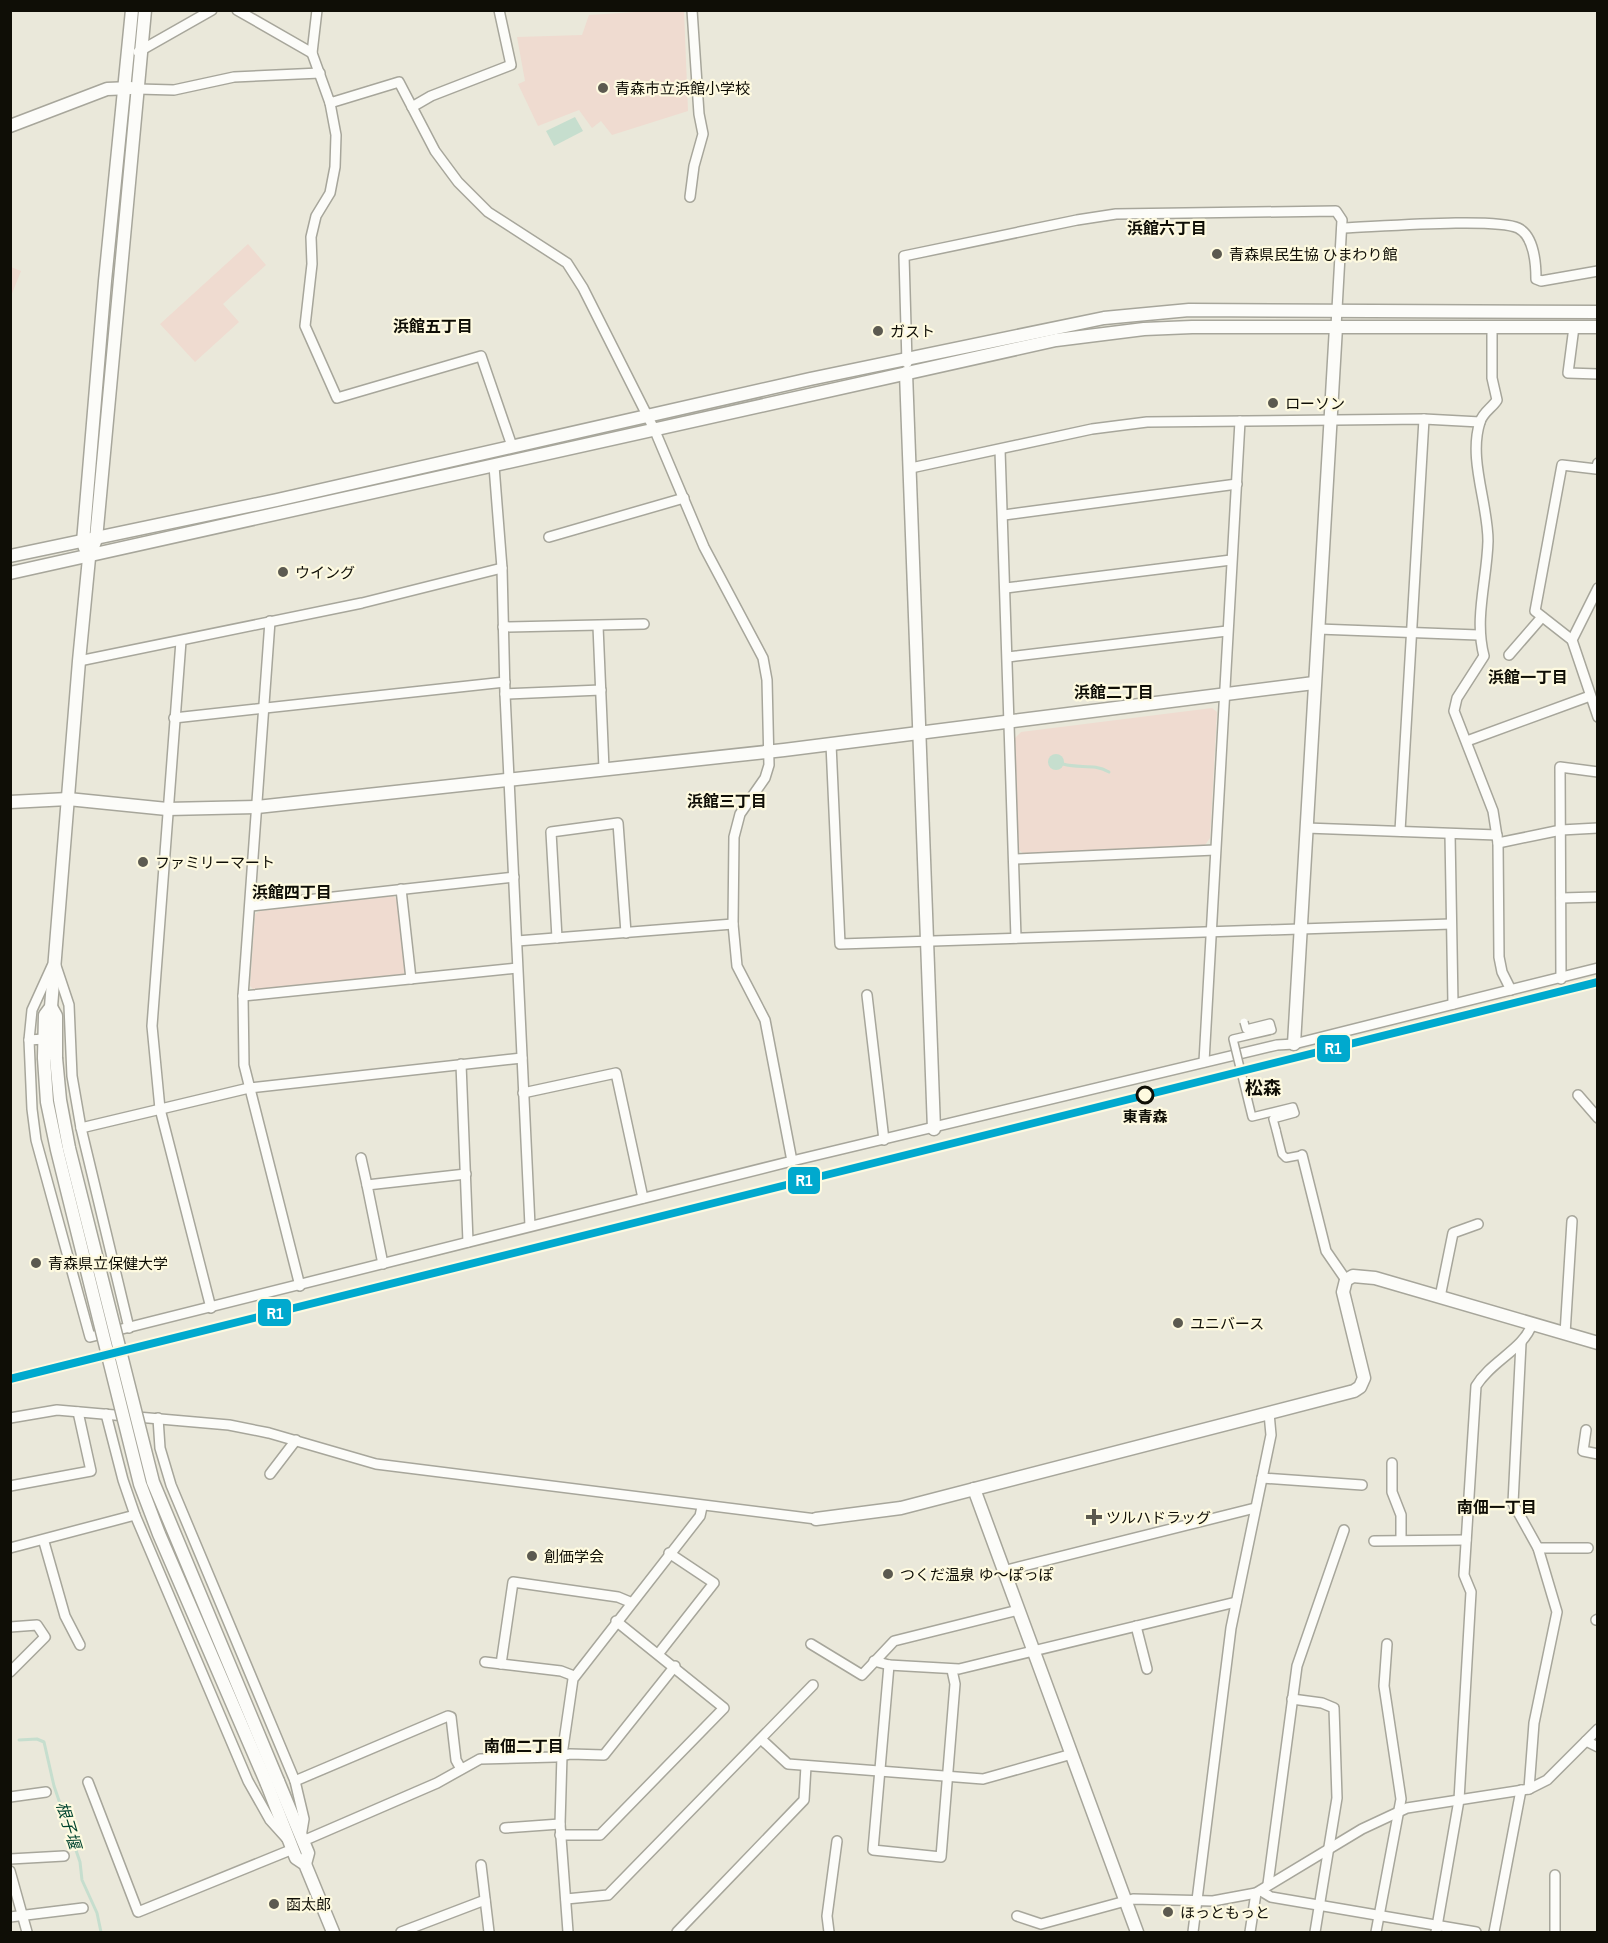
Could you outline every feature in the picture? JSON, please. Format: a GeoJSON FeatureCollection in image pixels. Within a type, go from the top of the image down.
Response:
{"type":"FeatureCollection","features":[{"type":"Feature","properties":{"kind":"street"},"geometry":{"type":"LineString","coordinates":[[132,10],[128,56],[132,88],[96,539],[89,558],[79,662],[54,961],[51,1007],[56,1016],[47,1102],[140,1484],[159,1534],[297,1842]]}},
{"type":"Feature","properties":{"kind":"street"},"geometry":{"type":"LineString","coordinates":[[89,558],[83,542],[105,281],[132,88],[142,50],[145,10]]}},
{"type":"Feature","properties":{"kind":"street"},"geometry":{"type":"LineString","coordinates":[[128,56],[212,10]]}},
{"type":"Feature","properties":{"kind":"street"},"geometry":{"type":"LineString","coordinates":[[237,10],[312,53]]}},
{"type":"Feature","properties":{"kind":"street"},"geometry":{"type":"LineString","coordinates":[[317,10],[312,53],[330,103],[336,135],[335,167],[330,194],[316,216],[311,237],[312,264],[305,326],[337,398],[481,356],[512,446]]}},
{"type":"Feature","properties":{"kind":"street"},"geometry":{"type":"LineString","coordinates":[[412,107],[431,96],[511,65],[498,10]]}},
{"type":"Feature","properties":{"kind":"street"},"geometry":{"type":"LineString","coordinates":[[690,197],[694,166],[703,134],[699,114],[692,10]]}},
{"type":"Feature","properties":{"kind":"street"},"geometry":{"type":"LineString","coordinates":[[10,126],[107,89],[174,90],[234,77],[320,73]]}},
{"type":"Feature","properties":{"kind":"street"},"geometry":{"type":"LineString","coordinates":[[330,103],[399,82],[435,151],[458,182],[488,212],[567,263],[583,288],[655,431],[704,547],[763,658],[767,680],[769,765],[765,778],[740,814],[734,837],[732,924],[737,966],[765,1020],[792,1161]]}},
{"type":"Feature","properties":{"kind":"street"},"geometry":{"type":"LineString","coordinates":[[934,1129],[906,372],[904,256],[1116,214],[1331,210],[1340,214],[1342,228],[1294,1044]]}},
{"type":"Feature","properties":{"kind":"street"},"geometry":{"type":"LineString","coordinates":[[1342,228],[1477,223],[1504,225],[1524,232],[1535,258],[1536,279],[1541,281],[1598,271]]}},
{"type":"Feature","properties":{"kind":"street"},"geometry":{"type":"LineString","coordinates":[[10,556],[83,542],[647,416],[1104,318],[1189,310],[1598,312]]}},
{"type":"Feature","properties":{"kind":"street"},"geometry":{"type":"LineString","coordinates":[[1492,327],[1492,378],[1497,400],[1485,412],[1480,422],[1478,448],[1488,542],[1478,635],[1484,656],[1457,698],[1455,711],[1492,811],[1497,839],[1499,957],[1502,972],[1511,990]]}},
{"type":"Feature","properties":{"kind":"street"},"geometry":{"type":"LineString","coordinates":[[1574,327],[1568,373],[1598,374]]}},
{"type":"Feature","properties":{"kind":"street"},"geometry":{"type":"LineString","coordinates":[[10,573],[89,558],[1056,340],[1144,329],[1598,327]]}},
{"type":"Feature","properties":{"kind":"street"},"geometry":{"type":"LineString","coordinates":[[910,468],[1092,429],[1147,422],[1330,422],[1424,419],[1480,422]]}},
{"type":"Feature","properties":{"kind":"street"},"geometry":{"type":"LineString","coordinates":[[1400,831],[1424,419]]}},
{"type":"Feature","properties":{"kind":"street"},"geometry":{"type":"LineString","coordinates":[[1204,1062],[1240,421]]}},
{"type":"Feature","properties":{"kind":"street"},"geometry":{"type":"LineString","coordinates":[[1000,450],[1017,938]]}},
{"type":"Feature","properties":{"kind":"street"},"geometry":{"type":"LineString","coordinates":[[1598,463],[1596,470],[1562,465],[1535,611],[1572,640],[1598,717]]}},
{"type":"Feature","properties":{"kind":"street"},"geometry":{"type":"LineString","coordinates":[[494,466],[502,568],[505,694],[530,1226]]}},
{"type":"Feature","properties":{"kind":"street"},"geometry":{"type":"LineString","coordinates":[[1004,515],[1237,484]]}},
{"type":"Feature","properties":{"kind":"street"},"geometry":{"type":"LineString","coordinates":[[549,537],[684,498]]}},
{"type":"Feature","properties":{"kind":"street"},"geometry":{"type":"LineString","coordinates":[[1006,588],[1232,560]]}},
{"type":"Feature","properties":{"kind":"street"},"geometry":{"type":"LineString","coordinates":[[79,662],[362,603],[502,568]]}},
{"type":"Feature","properties":{"kind":"street"},"geometry":{"type":"LineString","coordinates":[[1572,640],[1597,593]]}},
{"type":"Feature","properties":{"kind":"street"},"geometry":{"type":"LineString","coordinates":[[1509,655],[1542,617]]}},
{"type":"Feature","properties":{"kind":"street"},"geometry":{"type":"LineString","coordinates":[[270,621],[243,996],[242,1044],[249,1088],[300,1286]]}},
{"type":"Feature","properties":{"kind":"street"},"geometry":{"type":"LineString","coordinates":[[503,627],[644,624]]}},
{"type":"Feature","properties":{"kind":"street"},"geometry":{"type":"LineString","coordinates":[[598,626],[604,769]]}},
{"type":"Feature","properties":{"kind":"street"},"geometry":{"type":"LineString","coordinates":[[1318,629],[1478,635]]}},
{"type":"Feature","properties":{"kind":"street"},"geometry":{"type":"LineString","coordinates":[[1008,657],[1227,631]]}},
{"type":"Feature","properties":{"kind":"street"},"geometry":{"type":"LineString","coordinates":[[181,642],[152,1026],[160,1109],[211,1308]]}},
{"type":"Feature","properties":{"kind":"street"},"geometry":{"type":"LineString","coordinates":[[174,718],[505,682]]}},
{"type":"Feature","properties":{"kind":"street"},"geometry":{"type":"LineString","coordinates":[[10,802],[68,799],[167,809],[257,807],[767,752],[1314,683]]}},
{"type":"Feature","properties":{"kind":"street"},"geometry":{"type":"LineString","coordinates":[[505,694],[601,690]]}},
{"type":"Feature","properties":{"kind":"street"},"geometry":{"type":"LineString","coordinates":[[1467,741],[1590,696]]}},
{"type":"Feature","properties":{"kind":"street"},"geometry":{"type":"LineString","coordinates":[[831,744],[840,944],[1452,924]]}},
{"type":"Feature","properties":{"kind":"street"},"geometry":{"type":"LineString","coordinates":[[1561,979],[1560,767],[1598,772]]}},
{"type":"Feature","properties":{"kind":"street"},"geometry":{"type":"LineString","coordinates":[[557,938],[551,831],[618,823],[626,933]]}},
{"type":"Feature","properties":{"kind":"street"},"geometry":{"type":"LineString","coordinates":[[1306,828],[1400,831],[1497,839],[1561,830],[1598,828]]}},
{"type":"Feature","properties":{"kind":"street"},"geometry":{"type":"LineString","coordinates":[[1450,834],[1453,1004]]}},
{"type":"Feature","properties":{"kind":"street"},"geometry":{"type":"LineString","coordinates":[[1014,859],[1215,850]]}},
{"type":"Feature","properties":{"kind":"street"},"geometry":{"type":"LineString","coordinates":[[251,906],[514,877]]}},
{"type":"Feature","properties":{"kind":"street"},"geometry":{"type":"LineString","coordinates":[[401,889],[411,979]]}},
{"type":"Feature","properties":{"kind":"street"},"geometry":{"type":"LineString","coordinates":[[1561,898],[1598,897]]}},
{"type":"Feature","properties":{"kind":"street"},"geometry":{"type":"LineString","coordinates":[[517,941],[732,924]]}},
{"type":"Feature","properties":{"kind":"street"},"geometry":{"type":"LineString","coordinates":[[54,961],[32,1010],[29,1040],[32,1109],[36,1140],[90,1337],[792,1161],[934,1129],[1204,1062],[1277,1045],[1294,1044],[1598,968]]}},
{"type":"Feature","properties":{"kind":"street"},"geometry":{"type":"LineString","coordinates":[[54,961],[69,1005],[72,1076],[81,1128],[129,1328]]}},
{"type":"Feature","properties":{"kind":"street"},"geometry":{"type":"LineString","coordinates":[[243,996],[517,968]]}},
{"type":"Feature","properties":{"kind":"street"},"geometry":{"type":"LineString","coordinates":[[867,995],[884,1140]]}},
{"type":"Feature","properties":{"kind":"street"},"geometry":{"type":"LineString","coordinates":[[50,1058],[44,1039],[45,1015],[51,1007]]}},
{"type":"Feature","properties":{"kind":"street"},"geometry":{"type":"LineString","coordinates":[[1244,1022],[1246,1029],[1270,1023],[1272,1030],[1233,1039],[1252,1117],[1293,1107],[1295,1113],[1273,1119],[1282,1154],[1286,1158],[1302,1155],[1326,1251],[1346,1280]]}},
{"type":"Feature","properties":{"kind":"street"},"geometry":{"type":"LineString","coordinates":[[29,1040],[44,1039]]}},
{"type":"Feature","properties":{"kind":"street"},"geometry":{"type":"LineString","coordinates":[[81,1128],[249,1088],[522,1058]]}},
{"type":"Feature","properties":{"kind":"street"},"geometry":{"type":"LineString","coordinates":[[461,1064],[468,1242]]}},
{"type":"Feature","properties":{"kind":"street"},"geometry":{"type":"LineString","coordinates":[[523,1093],[616,1073],[643,1198]]}},
{"type":"Feature","properties":{"kind":"street"},"geometry":{"type":"LineString","coordinates":[[1578,1095],[1598,1118]]}},
{"type":"Feature","properties":{"kind":"street"},"geometry":{"type":"LineString","coordinates":[[361,1158],[383,1264]]}},
{"type":"Feature","properties":{"kind":"street"},"geometry":{"type":"LineString","coordinates":[[367,1185],[466,1174]]}},
{"type":"Feature","properties":{"kind":"street"},"geometry":{"type":"LineString","coordinates":[[1565,1334],[1572,1221]]}},
{"type":"Feature","properties":{"kind":"street"},"geometry":{"type":"LineString","coordinates":[[1440,1297],[1453,1233],[1478,1224]]}},
{"type":"Feature","properties":{"kind":"street"},"geometry":{"type":"LineString","coordinates":[[10,1418],[57,1410],[239,1427],[296,1440],[376,1464],[702,1507],[816,1519],[887,1511],[1349,1393],[1362,1384],[1362,1366],[1343,1292],[1346,1280],[1353,1276],[1362,1275],[1598,1343]]}},
{"type":"Feature","properties":{"kind":"street"},"geometry":{"type":"LineString","coordinates":[[1437,1929],[1459,1800],[1471,1592],[1464,1575],[1476,1386],[1492,1365],[1521,1343],[1532,1324]]}},
{"type":"Feature","properties":{"kind":"street"},"geometry":{"type":"LineString","coordinates":[[1494,1932],[1525,1790],[1534,1723],[1557,1612],[1538,1548],[1514,1503],[1521,1343]]}},
{"type":"Feature","properties":{"kind":"street"},"geometry":{"type":"LineString","coordinates":[[10,1486],[91,1471],[78,1412]]}},
{"type":"Feature","properties":{"kind":"street"},"geometry":{"type":"LineString","coordinates":[[1193,1932],[1236,1602],[1271,1435],[1269,1413]]}},
{"type":"Feature","properties":{"kind":"street"},"geometry":{"type":"LineString","coordinates":[[106,1414],[135,1515],[248,1781],[270,1820],[297,1842]]}},
{"type":"Feature","properties":{"kind":"street"},"geometry":{"type":"LineString","coordinates":[[158,1418],[160,1448],[171,1485],[295,1781],[304,1819],[297,1842],[296,1858],[305,1864],[333,1932]]}},
{"type":"Feature","properties":{"kind":"street"},"geometry":{"type":"LineString","coordinates":[[1586,1430],[1583,1451],[1598,1454]]}},
{"type":"Feature","properties":{"kind":"street"},"geometry":{"type":"LineString","coordinates":[[270,1473],[296,1440]]}},
{"type":"Feature","properties":{"kind":"street"},"geometry":{"type":"LineString","coordinates":[[1392,1463],[1392,1492],[1401,1515],[1401,1540]]}},
{"type":"Feature","properties":{"kind":"street"},"geometry":{"type":"LineString","coordinates":[[1262,1478],[1362,1485]]}},
{"type":"Feature","properties":{"kind":"street"},"geometry":{"type":"LineString","coordinates":[[974,1489],[1137,1932]]}},
{"type":"Feature","properties":{"kind":"street"},"geometry":{"type":"LineString","coordinates":[[568,1932],[560,1824],[562,1755],[574,1676],[700,1516],[702,1507]]}},
{"type":"Feature","properties":{"kind":"street"},"geometry":{"type":"LineString","coordinates":[[1003,1571],[1255,1508]]}},
{"type":"Feature","properties":{"kind":"street"},"geometry":{"type":"LineString","coordinates":[[10,1548],[44,1542],[135,1515]]}},
{"type":"Feature","properties":{"kind":"street"},"geometry":{"type":"LineString","coordinates":[[1268,1884],[1299,1659],[1344,1530]]}},
{"type":"Feature","properties":{"kind":"street"},"geometry":{"type":"LineString","coordinates":[[1374,1541],[1466,1540]]}},
{"type":"Feature","properties":{"kind":"street"},"geometry":{"type":"LineString","coordinates":[[44,1542],[65,1616],[80,1644]]}},
{"type":"Feature","properties":{"kind":"street"},"geometry":{"type":"LineString","coordinates":[[1538,1548],[1588,1548]]}},
{"type":"Feature","properties":{"kind":"street"},"geometry":{"type":"LineString","coordinates":[[659,1653],[714,1583],[669,1553]]}},
{"type":"Feature","properties":{"kind":"street"},"geometry":{"type":"LineString","coordinates":[[501,1664],[513,1582],[618,1597],[630,1602]]}},
{"type":"Feature","properties":{"kind":"street"},"geometry":{"type":"LineString","coordinates":[[874,1661],[889,1665],[952,1670],[1236,1602]]}},
{"type":"Feature","properties":{"kind":"street"},"geometry":{"type":"LineString","coordinates":[[811,1644],[861,1675],[894,1641],[1018,1610]]}},
{"type":"Feature","properties":{"kind":"street"},"geometry":{"type":"LineString","coordinates":[[560,1835],[600,1835],[724,1708],[659,1653],[616,1621]]}},
{"type":"Feature","properties":{"kind":"street"},"geometry":{"type":"LineString","coordinates":[[10,1628],[37,1625],[45,1637],[10,1672]]}},
{"type":"Feature","properties":{"kind":"street"},"geometry":{"type":"LineString","coordinates":[[1136,1626],[1147,1669]]}},
{"type":"Feature","properties":{"kind":"street"},"geometry":{"type":"LineString","coordinates":[[1376,1932],[1399,1811],[1399,1783],[1384,1686],[1387,1644]]}},
{"type":"Feature","properties":{"kind":"street"},"geometry":{"type":"LineString","coordinates":[[484,1662],[561,1671],[574,1676]]}},
{"type":"Feature","properties":{"kind":"street"},"geometry":{"type":"LineString","coordinates":[[889,1665],[873,1850],[941,1857],[956,1684],[952,1670]]}},
{"type":"Feature","properties":{"kind":"street"},"geometry":{"type":"LineString","coordinates":[[88,1782],[138,1912],[437,1783],[485,1758],[604,1755],[675,1666]]}},
{"type":"Feature","properties":{"kind":"street"},"geometry":{"type":"LineString","coordinates":[[566,1899],[608,1896],[813,1685]]}},
{"type":"Feature","properties":{"kind":"street"},"geometry":{"type":"LineString","coordinates":[[1292,1699],[1323,1703],[1334,1708],[1338,1790],[1316,1932]]}},
{"type":"Feature","properties":{"kind":"street"},"geometry":{"type":"LineString","coordinates":[[295,1781],[448,1716],[451,1717],[456,1760],[461,1769]]}},
{"type":"Feature","properties":{"kind":"street"},"geometry":{"type":"LineString","coordinates":[[1017,1916],[1041,1924],[1125,1900],[1213,1901],[1258,1892],[1268,1884],[1399,1811],[1525,1790],[1547,1780],[1598,1729]]}},
{"type":"Feature","properties":{"kind":"street"},"geometry":{"type":"LineString","coordinates":[[761,1739],[786,1763],[987,1778],[1072,1754]]}},
{"type":"Feature","properties":{"kind":"street"},"geometry":{"type":"LineString","coordinates":[[1586,1742],[1598,1747]]}},
{"type":"Feature","properties":{"kind":"street"},"geometry":{"type":"LineString","coordinates":[[677,1932],[804,1800],[806,1766]]}},
{"type":"Feature","properties":{"kind":"street"},"geometry":{"type":"LineString","coordinates":[[10,1797],[46,1792]]}},
{"type":"Feature","properties":{"kind":"street"},"geometry":{"type":"LineString","coordinates":[[505,1828],[560,1824]]}},
{"type":"Feature","properties":{"kind":"street"},"geometry":{"type":"LineString","coordinates":[[829,1932],[827,1916],[837,1840]]}},
{"type":"Feature","properties":{"kind":"street"},"geometry":{"type":"LineString","coordinates":[[10,1859],[64,1856]]}},
{"type":"Feature","properties":{"kind":"street"},"geometry":{"type":"LineString","coordinates":[[481,1865],[489,1932]]}},
{"type":"Feature","properties":{"kind":"street"},"geometry":{"type":"LineString","coordinates":[[10,1871],[27,1932]]}},
{"type":"Feature","properties":{"kind":"street"},"geometry":{"type":"LineString","coordinates":[[1555,1875],[1555,1932]]}},
{"type":"Feature","properties":{"kind":"street"},"geometry":{"type":"LineString","coordinates":[[1258,1892],[1271,1898],[1437,1929],[1476,1932]]}},
{"type":"Feature","properties":{"kind":"street"},"geometry":{"type":"LineString","coordinates":[[1250,1932],[1258,1892]]}},
{"type":"Feature","properties":{"kind":"street"},"geometry":{"type":"LineString","coordinates":[[401,1932],[485,1900]]}},
{"type":"Feature","properties":{"kind":"street"},"geometry":{"type":"LineString","coordinates":[[10,1917],[83,1908]]}},
{"type":"Feature","properties":{"kind":"shaded area","name":"青森市立浜館小学校"},"geometry":{"type":"Polygon","coordinates":[[[684,11],[688,111],[612,135],[601,121],[592,128],[579,110],[538,126],[518,84],[525,81],[517,37],[582,35],[589,15],[684,11]]]}},
{"type":"Feature","properties":{"kind":"shaded area"},"geometry":{"type":"Polygon","coordinates":[[[575,117],[583,131],[554,146],[546,131],[575,117]]]}},
{"type":"Feature","properties":{"kind":"shaded area"},"geometry":{"type":"Polygon","coordinates":[[[248,244],[266,265],[223,304],[239,322],[195,362],[160,324],[248,244]]]}},
{"type":"Feature","properties":{"kind":"shaded area"},"geometry":{"type":"Polygon","coordinates":[[[11,267],[21,271],[11,296],[11,267]]]}},
{"type":"Feature","properties":{"kind":"shaded area"},"geometry":{"type":"Polygon","coordinates":[[[1212,708],[1217,712],[1210,838],[1205,845],[1024,854],[1018,849],[1015,738],[1021,732],[1212,708]]]}},
{"type":"Feature","properties":{"kind":"shaded area"},"geometry":{"type":"Polygon","coordinates":[[[1056,754],[1064,762],[1056,770],[1048,762],[1056,754]]]}},
{"type":"Feature","properties":{"kind":"shaded area"},"geometry":{"type":"Polygon","coordinates":[[[393,896],[398,900],[406,971],[403,974],[254,990],[250,986],[255,914],[260,911],[393,896]]]}},
{"type":"Feature","properties":{"kind":"waterway"},"geometry":{"type":"LineString","coordinates":[[1063,764],[1103,769],[1109,772]]}},
{"type":"Feature","properties":{"kind":"waterway","name":"根子堰"},"geometry":{"type":"LineString","coordinates":[[19,1740],[37,1739],[44,1742],[54,1786],[80,1862],[82,1880],[97,1913],[101,1932]]}},
{"type":"Feature","properties":{"kind":"railway"},"geometry":{"type":"LineString","coordinates":[[195,1333],[1587,985]]}},
{"type":"Feature","properties":{"kind":"transit line","name":"R1"},"geometry":{"type":"LineString","coordinates":[[10,1379],[1598,982]]}},
{"type":"Feature","properties":{"kind":"place","name":"青森市立浜館小学校"},"geometry":{"type":"Point","coordinates":[603,88]}},
{"type":"Feature","properties":{"kind":"place","name":"青森県民生協 ひまわり館"},"geometry":{"type":"Point","coordinates":[1217,254]}},
{"type":"Feature","properties":{"kind":"place","name":"ガスト"},"geometry":{"type":"Point","coordinates":[878,331]}},
{"type":"Feature","properties":{"kind":"place","name":"ローソン"},"geometry":{"type":"Point","coordinates":[1273,403]}},
{"type":"Feature","properties":{"kind":"place","name":"ウイング"},"geometry":{"type":"Point","coordinates":[283,572]}},
{"type":"Feature","properties":{"kind":"place","name":"ファミリーマート"},"geometry":{"type":"Point","coordinates":[143,862]}},
{"type":"Feature","properties":{"kind":"place","name":"東青森"},"geometry":{"type":"Point","coordinates":[1145,1095]}},
{"type":"Feature","properties":{"kind":"place","name":"青森県立保健大学"},"geometry":{"type":"Point","coordinates":[36,1263]}},
{"type":"Feature","properties":{"kind":"place","name":"ユニバース"},"geometry":{"type":"Point","coordinates":[1178,1323]}},
{"type":"Feature","properties":{"kind":"place","name":"ツルハドラッグ"},"geometry":{"type":"Point","coordinates":[1094,1517]}},
{"type":"Feature","properties":{"kind":"place","name":"創価学会"},"geometry":{"type":"Point","coordinates":[532,1556]}},
{"type":"Feature","properties":{"kind":"place","name":"つくだ温泉 ゆ～ぽっぽ"},"geometry":{"type":"Point","coordinates":[888,1574]}},
{"type":"Feature","properties":{"kind":"place","name":"函太郎"},"geometry":{"type":"Point","coordinates":[274,1904]}},
{"type":"Feature","properties":{"kind":"place","name":"ほっともっと"},"geometry":{"type":"Point","coordinates":[1168,1912]}},
{"type":"Feature","properties":{"kind":"district","name":"浜館六丁目"},"geometry":{"type":"Point","coordinates":[1167,228]}},
{"type":"Feature","properties":{"kind":"district","name":"浜館五丁目"},"geometry":{"type":"Point","coordinates":[433,326]}},
{"type":"Feature","properties":{"kind":"district","name":"浜館一丁目"},"geometry":{"type":"Point","coordinates":[1528,677]}},
{"type":"Feature","properties":{"kind":"district","name":"浜館二丁目"},"geometry":{"type":"Point","coordinates":[1114,692]}},
{"type":"Feature","properties":{"kind":"district","name":"浜館三丁目"},"geometry":{"type":"Point","coordinates":[727,801]}},
{"type":"Feature","properties":{"kind":"district","name":"浜館四丁目"},"geometry":{"type":"Point","coordinates":[292,892]}},
{"type":"Feature","properties":{"kind":"district","name":"松森"},"geometry":{"type":"Point","coordinates":[1263,1087]}},
{"type":"Feature","properties":{"kind":"district","name":"南佃一丁目"},"geometry":{"type":"Point","coordinates":[1497,1507]}},
{"type":"Feature","properties":{"kind":"district","name":"南佃二丁目"},"geometry":{"type":"Point","coordinates":[524,1746]}}]}
